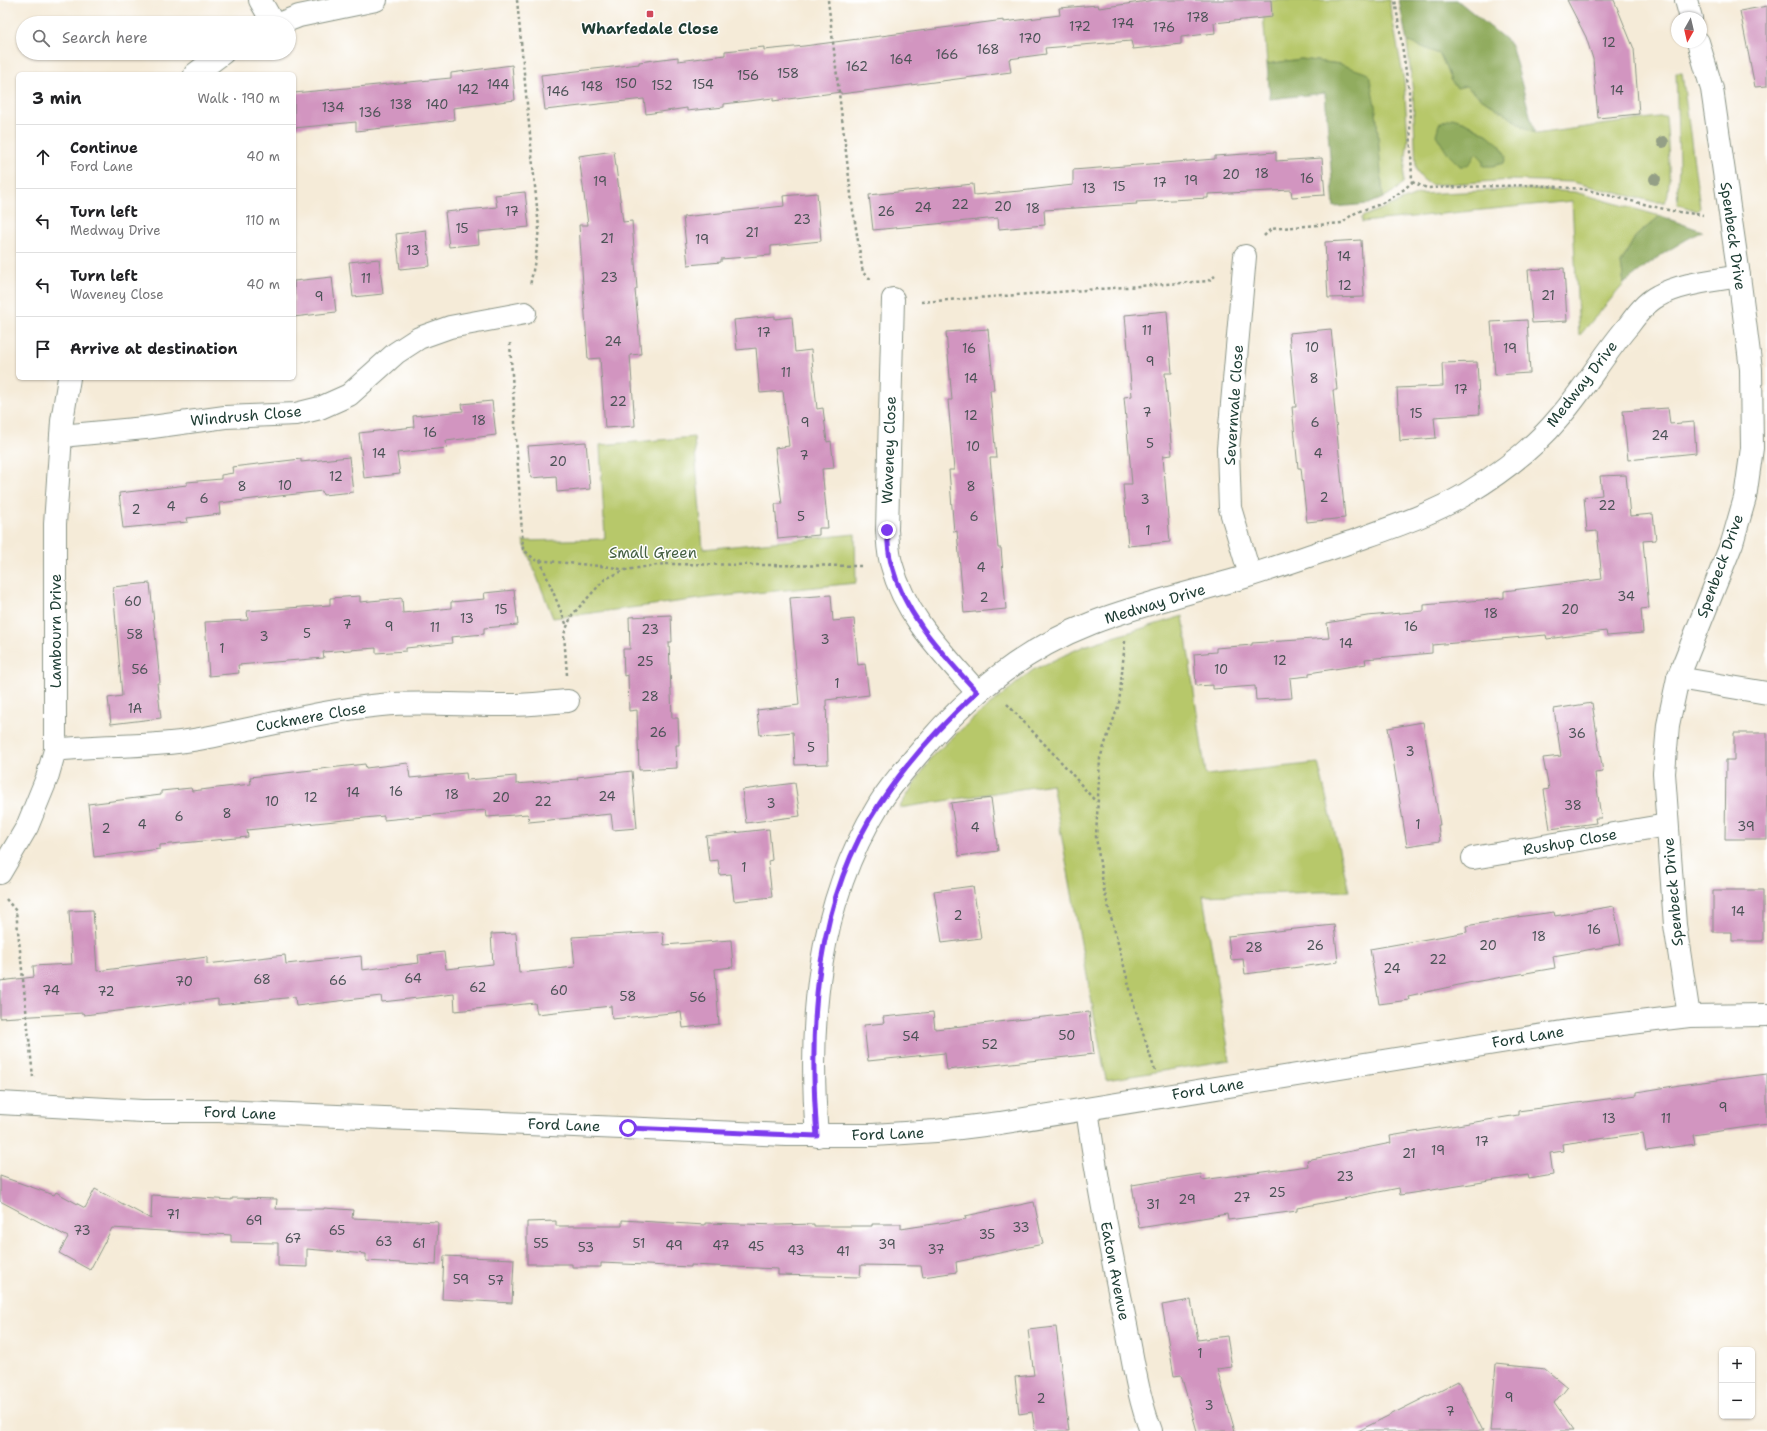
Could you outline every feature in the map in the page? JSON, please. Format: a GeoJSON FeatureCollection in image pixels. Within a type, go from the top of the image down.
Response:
{"type":"FeatureCollection","features":[{"type":"Feature","properties":{"kind":"street"},"geometry":{"type":"LineString","coordinates":[[260,0],[269,16]]}},
{"type":"Feature","properties":{"kind":"street"},"geometry":{"type":"LineString","coordinates":[[296,17],[376,0]]}},
{"type":"Feature","properties":{"kind":"street"},"geometry":{"type":"LineString","coordinates":[[1686,0],[1689,12]]}},
{"type":"Feature","properties":{"kind":"street","name":"Spenbeck Drive"},"geometry":{"type":"LineString","coordinates":[[1689,1016],[1675,925],[1667,825],[1664,773],[1668,725],[1678,678],[1732,543],[1760,449],[1739,276],[1712,89],[1700,48]]}},
{"type":"Feature","properties":{"kind":"street"},"geometry":{"type":"LineString","coordinates":[[198,72],[214,60]]}},
{"type":"Feature","properties":{"kind":"street","name":"Severnvale Close"},"geometry":{"type":"LineString","coordinates":[[1245,256],[1228,449],[1230,508],[1250,575]]}},
{"type":"Feature","properties":{"kind":"street","name":"Medway Drive"},"geometry":{"type":"LineString","coordinates":[[817,1136],[813,1089],[817,991],[829,923],[842,880],[859,840],[879,804],[907,767],[939,729],[983,688],[1039,649],[1067,634],[1122,613],[1250,575],[1377,533],[1440,509],[1484,483],[1523,453],[1558,420],[1615,340],[1641,309],[1652,300],[1658,296],[1685,286],[1739,276]]}},
{"type":"Feature","properties":{"kind":"street","name":"Waveney Close"},"geometry":{"type":"LineString","coordinates":[[893,299],[887,530],[891,566],[903,595],[916,619],[941,651],[983,688]]}},
{"type":"Feature","properties":{"kind":"street","name":"Windrush Close"},"geometry":{"type":"LineString","coordinates":[[61,436],[145,428],[225,417],[296,414],[320,408],[349,395],[396,352],[419,338],[450,327],[516,315]]}},
{"type":"Feature","properties":{"kind":"street","name":"Lambourn Drive"},"geometry":{"type":"LineString","coordinates":[[0,873],[27,828],[47,778],[55,750],[55,524],[61,436],[68,380]]}},
{"type":"Feature","properties":{"kind":"street"},"geometry":{"type":"LineString","coordinates":[[1678,678],[1767,693]]}},
{"type":"Feature","properties":{"kind":"street","name":"Cuckmere Close"},"geometry":{"type":"LineString","coordinates":[[55,750],[80,747],[147,745],[187,741],[261,725],[380,705],[412,703],[512,705],[568,701]]}},
{"type":"Feature","properties":{"kind":"street","name":"Rushup Close"},"geometry":{"type":"LineString","coordinates":[[1473,858],[1667,825]]}},
{"type":"Feature","properties":{"kind":"street","name":"Ford Lane"},"geometry":{"type":"LineString","coordinates":[[0,1103],[142,1111],[219,1111],[817,1136],[873,1135],[936,1131],[1086,1109],[1573,1030],[1689,1016],[1767,1015]]}},
{"type":"Feature","properties":{"kind":"street","name":"Eaton Avenue"},"geometry":{"type":"LineString","coordinates":[[1086,1109],[1116,1280],[1139,1388],[1151,1431]]}},
{"type":"Feature","properties":{"kind":"path"},"geometry":{"type":"LineString","coordinates":[[517,0],[535,203],[539,228],[536,256],[516,315],[523,549],[534,560],[611,567],[625,570]]}},
{"type":"Feature","properties":{"kind":"path"},"geometry":{"type":"LineString","coordinates":[[828,0],[852,203],[863,273],[893,299],[913,302],[1208,280],[1245,256],[1271,229],[1343,223],[1348,217],[1359,210],[1377,205],[1392,198],[1412,182],[1409,91],[1395,0]]}},
{"type":"Feature","properties":{"kind":"path"},"geometry":{"type":"LineString","coordinates":[[1412,182],[1427,188],[1533,185],[1583,189],[1672,211],[1731,219]]}},
{"type":"Feature","properties":{"kind":"path"},"geometry":{"type":"LineString","coordinates":[[540,560],[567,626]]}},
{"type":"Feature","properties":{"kind":"path"},"geometry":{"type":"LineString","coordinates":[[568,701],[564,634],[567,626],[572,615],[597,586],[605,579],[625,570],[664,564],[891,566]]}},
{"type":"Feature","properties":{"kind":"path"},"geometry":{"type":"LineString","coordinates":[[1122,613],[1125,641],[1119,704],[1100,758],[1096,837],[1104,890],[1135,1008],[1162,1097]]}},
{"type":"Feature","properties":{"kind":"path"},"geometry":{"type":"LineString","coordinates":[[983,688],[1038,736],[1097,802]]}},
{"type":"Feature","properties":{"kind":"path"},"geometry":{"type":"LineString","coordinates":[[4,896],[16,911],[36,1104]]}},
{"type":"Feature","properties":{"kind":"green space"},"geometry":{"type":"Polygon","coordinates":[[[1262,0],[1389,0],[1404,81],[1408,139],[1403,183],[1396,190],[1383,198],[1376,111],[1340,64],[1301,59],[1267,64],[1262,0]]]}},
{"type":"Feature","properties":{"kind":"green space"},"geometry":{"type":"Polygon","coordinates":[[[1399,0],[1457,0],[1511,44],[1535,134],[1481,98],[1466,86],[1457,88],[1451,81],[1440,54],[1407,42],[1399,0]]]}},
{"type":"Feature","properties":{"kind":"green space"},"geometry":{"type":"Polygon","coordinates":[[[1407,42],[1440,54],[1451,81],[1466,86],[1481,98],[1535,134],[1666,116],[1669,186],[1665,202],[1655,202],[1572,182],[1512,180],[1432,185],[1422,179],[1416,169],[1413,93],[1407,42]],[[1463,121],[1476,152],[1483,160],[1484,166],[1488,135],[1463,121]]]}},
{"type":"Feature","properties":{"kind":"green space"},"geometry":{"type":"Polygon","coordinates":[[[1301,59],[1340,64],[1369,74],[1376,111],[1383,198],[1369,204],[1334,207],[1325,93],[1270,99],[1267,64],[1301,59]]]}},
{"type":"Feature","properties":{"kind":"green space"},"geometry":{"type":"Polygon","coordinates":[[[1676,73],[1682,73],[1700,208],[1697,211],[1677,204],[1679,164],[1676,73]]]}},
{"type":"Feature","properties":{"kind":"green space"},"geometry":{"type":"Polygon","coordinates":[[[1452,118],[1463,121],[1488,135],[1500,145],[1506,156],[1504,163],[1492,166],[1483,166],[1483,160],[1476,153],[1468,164],[1460,166],[1447,153],[1436,135],[1439,124],[1452,118]]]}},
{"type":"Feature","properties":{"kind":"green space"},"geometry":{"type":"Polygon","coordinates":[[[1529,189],[1575,192],[1660,216],[1635,237],[1621,263],[1624,284],[1579,336],[1572,201],[1362,222],[1362,217],[1419,194],[1529,189]]]}},
{"type":"Feature","properties":{"kind":"green space"},"geometry":{"type":"Polygon","coordinates":[[[1660,216],[1702,231],[1662,255],[1624,284],[1621,263],[1635,237],[1660,216]]]}},
{"type":"Feature","properties":{"kind":"green space","name":"Small Green"},"geometry":{"type":"Polygon","coordinates":[[[694,437],[703,549],[855,534],[856,583],[715,597],[553,618],[523,541],[605,539],[600,445],[694,437]]]}},
{"type":"Feature","properties":{"kind":"green space"},"geometry":{"type":"Polygon","coordinates":[[[1183,616],[1206,775],[1318,763],[1349,891],[1203,896],[1230,1060],[1106,1080],[1052,784],[899,808],[932,756],[974,718],[1033,670],[1084,646],[1183,616]]]}},
{"type":"Feature","properties":{"kind":"building"},"geometry":{"type":"Polygon","coordinates":[[[1154,0],[1271,0],[1272,17],[1214,23],[1215,33],[1181,37],[1181,44],[1133,49],[1131,41],[1045,48],[1046,54],[1009,59],[1011,72],[841,94],[841,92],[773,101],[773,98],[724,104],[724,107],[687,111],[687,108],[646,114],[644,99],[545,110],[541,75],[639,64],[639,62],[678,57],[678,61],[725,55],[725,51],[764,47],[764,50],[804,46],[1004,20],[1004,22],[1060,15],[1059,8],[1098,5],[1099,8],[1154,0]]]}},
{"type":"Feature","properties":{"kind":"building"},"geometry":{"type":"Polygon","coordinates":[[[1567,0],[1614,0],[1634,49],[1639,114],[1598,118],[1593,59],[1586,37],[1567,0]]]}},
{"type":"Feature","properties":{"kind":"building"},"geometry":{"type":"Polygon","coordinates":[[[1767,6],[1767,86],[1755,87],[1740,11],[1767,6]]]}},
{"type":"Feature","properties":{"kind":"building"},"geometry":{"type":"Polygon","coordinates":[[[512,65],[515,100],[453,108],[454,120],[356,131],[356,122],[296,128],[296,93],[451,78],[451,73],[512,65]]]}},
{"type":"Feature","properties":{"kind":"building"},"geometry":{"type":"Polygon","coordinates":[[[614,151],[623,222],[632,221],[637,289],[635,290],[641,354],[630,355],[635,426],[605,428],[600,358],[588,359],[579,225],[588,225],[579,156],[614,151]]]}},
{"type":"Feature","properties":{"kind":"building"},"geometry":{"type":"Polygon","coordinates":[[[1276,152],[1276,161],[1322,158],[1325,195],[1292,197],[1291,190],[1208,194],[1208,198],[1136,202],[1137,204],[1044,210],[1045,225],[999,229],[998,218],[873,230],[869,195],[973,184],[974,195],[1020,191],[1073,185],[1073,170],[1215,159],[1215,156],[1276,152]]]}},
{"type":"Feature","properties":{"kind":"building"},"geometry":{"type":"Polygon","coordinates":[[[525,192],[529,227],[478,232],[479,244],[449,247],[445,212],[497,207],[495,195],[525,192]]]}},
{"type":"Feature","properties":{"kind":"building"},"geometry":{"type":"Polygon","coordinates":[[[817,193],[821,241],[771,246],[771,255],[721,259],[721,262],[688,265],[683,217],[784,206],[783,196],[817,193]]]}},
{"type":"Feature","properties":{"kind":"building"},"geometry":{"type":"Polygon","coordinates":[[[426,230],[430,266],[400,269],[396,234],[426,230]]]}},
{"type":"Feature","properties":{"kind":"building"},"geometry":{"type":"Polygon","coordinates":[[[1361,240],[1364,297],[1328,298],[1325,242],[1361,240]]]}},
{"type":"Feature","properties":{"kind":"building"},"geometry":{"type":"Polygon","coordinates":[[[379,259],[383,294],[353,297],[349,262],[379,259]]]}},
{"type":"Feature","properties":{"kind":"building"},"geometry":{"type":"Polygon","coordinates":[[[1564,268],[1567,321],[1532,323],[1528,270],[1564,268]]]}},
{"type":"Feature","properties":{"kind":"building"},"geometry":{"type":"Polygon","coordinates":[[[332,277],[336,312],[296,317],[296,281],[332,277]]]}},
{"type":"Feature","properties":{"kind":"building"},"geometry":{"type":"Polygon","coordinates":[[[1167,311],[1172,373],[1165,373],[1172,455],[1163,456],[1170,542],[1128,546],[1123,484],[1132,484],[1124,397],[1132,396],[1125,315],[1167,311]]]}},
{"type":"Feature","properties":{"kind":"building"},"geometry":{"type":"Polygon","coordinates":[[[775,316],[775,319],[792,317],[795,352],[811,350],[817,409],[823,408],[827,442],[831,441],[834,468],[822,469],[828,528],[819,528],[819,535],[778,539],[775,504],[782,504],[775,448],[789,446],[783,391],[760,393],[756,348],[737,350],[734,320],[775,316]]]}},
{"type":"Feature","properties":{"kind":"building"},"geometry":{"type":"Polygon","coordinates":[[[1527,320],[1530,373],[1495,375],[1491,322],[1527,320]]]}},
{"type":"Feature","properties":{"kind":"building"},"geometry":{"type":"Polygon","coordinates":[[[988,329],[994,390],[990,390],[996,458],[990,458],[998,548],[1001,548],[1006,609],[964,613],[957,531],[954,532],[949,470],[954,470],[948,400],[952,400],[946,332],[988,329]]]}},
{"type":"Feature","properties":{"kind":"building"},"geometry":{"type":"Polygon","coordinates":[[[1331,329],[1337,390],[1333,390],[1345,518],[1307,522],[1301,468],[1298,468],[1292,407],[1296,407],[1289,333],[1331,329]]]}},
{"type":"Feature","properties":{"kind":"building"},"geometry":{"type":"Polygon","coordinates":[[[1477,362],[1480,414],[1434,417],[1436,438],[1400,441],[1397,388],[1443,386],[1442,363],[1477,362]]]}},
{"type":"Feature","properties":{"kind":"building"},"geometry":{"type":"Polygon","coordinates":[[[492,401],[496,435],[446,441],[447,448],[397,453],[400,474],[364,478],[359,433],[414,427],[413,416],[463,411],[462,404],[492,401]]]}},
{"type":"Feature","properties":{"kind":"building"},"geometry":{"type":"Polygon","coordinates":[[[1668,408],[1670,424],[1694,422],[1696,453],[1628,460],[1623,411],[1668,408]]]}},
{"type":"Feature","properties":{"kind":"building"},"geometry":{"type":"Polygon","coordinates":[[[586,442],[590,489],[557,492],[556,476],[531,478],[528,446],[586,442]]]}},
{"type":"Feature","properties":{"kind":"building"},"geometry":{"type":"Polygon","coordinates":[[[349,457],[353,492],[323,495],[322,491],[219,503],[220,514],[187,518],[188,522],[123,528],[119,493],[187,485],[187,482],[221,479],[221,475],[233,473],[232,467],[301,459],[301,462],[349,457]]]}},
{"type":"Feature","properties":{"kind":"building"},"geometry":{"type":"Polygon","coordinates":[[[1626,475],[1630,516],[1653,514],[1656,540],[1643,541],[1649,608],[1641,609],[1643,633],[1607,636],[1606,631],[1547,639],[1546,635],[1432,645],[1432,653],[1365,659],[1366,664],[1309,673],[1309,676],[1290,678],[1292,698],[1256,700],[1255,686],[1213,689],[1213,685],[1196,686],[1194,654],[1216,652],[1216,648],[1252,645],[1252,643],[1329,638],[1327,623],[1367,616],[1424,611],[1424,605],[1504,598],[1504,591],[1602,579],[1597,531],[1587,532],[1584,497],[1602,495],[1600,476],[1626,475]]]}},
{"type":"Feature","properties":{"kind":"building"},"geometry":{"type":"Polygon","coordinates":[[[150,583],[160,683],[157,683],[161,718],[111,724],[108,698],[122,696],[113,587],[150,583]]]}},
{"type":"Feature","properties":{"kind":"building"},"geometry":{"type":"Polygon","coordinates":[[[514,590],[518,625],[484,628],[484,634],[451,637],[452,643],[406,648],[406,651],[376,653],[376,648],[323,652],[324,658],[238,665],[239,673],[209,676],[205,622],[248,620],[247,611],[330,605],[330,598],[360,596],[360,602],[402,598],[403,613],[451,608],[451,602],[485,599],[484,593],[514,590]]]}},
{"type":"Feature","properties":{"kind":"building"},"geometry":{"type":"Polygon","coordinates":[[[831,595],[833,621],[854,619],[858,665],[865,664],[869,695],[826,700],[828,764],[795,765],[793,732],[760,735],[757,710],[799,705],[790,598],[831,595]]]}},
{"type":"Feature","properties":{"kind":"building"},"geometry":{"type":"Polygon","coordinates":[[[671,615],[672,642],[669,642],[672,718],[678,718],[679,745],[676,745],[677,768],[639,770],[637,710],[629,711],[628,675],[624,676],[623,649],[630,649],[629,617],[671,615]]]}},
{"type":"Feature","properties":{"kind":"building"},"geometry":{"type":"Polygon","coordinates":[[[1592,703],[1603,772],[1595,773],[1601,818],[1595,818],[1596,823],[1550,829],[1544,790],[1549,789],[1543,758],[1561,756],[1554,709],[1592,703]]]}},
{"type":"Feature","properties":{"kind":"building"},"geometry":{"type":"Polygon","coordinates":[[[1423,722],[1440,825],[1438,825],[1440,841],[1407,846],[1388,728],[1423,722]]]}},
{"type":"Feature","properties":{"kind":"building"},"geometry":{"type":"Polygon","coordinates":[[[1734,733],[1767,733],[1767,839],[1725,839],[1726,760],[1734,760],[1734,733]]]}},
{"type":"Feature","properties":{"kind":"building"},"geometry":{"type":"Polygon","coordinates":[[[408,763],[410,778],[466,773],[467,780],[516,776],[516,784],[578,779],[577,777],[632,771],[637,828],[613,830],[611,814],[529,822],[528,814],[487,817],[486,810],[384,820],[384,816],[247,830],[248,837],[160,845],[160,849],[94,857],[88,804],[161,795],[161,791],[191,788],[192,791],[251,784],[250,777],[365,764],[366,768],[408,763]]]}},
{"type":"Feature","properties":{"kind":"building"},"geometry":{"type":"Polygon","coordinates":[[[795,783],[800,816],[746,823],[742,790],[795,783]]]}},
{"type":"Feature","properties":{"kind":"building"},"geometry":{"type":"Polygon","coordinates":[[[991,798],[998,851],[959,856],[951,803],[991,798]]]}},
{"type":"Feature","properties":{"kind":"building"},"geometry":{"type":"Polygon","coordinates":[[[769,829],[772,860],[768,861],[772,897],[734,901],[731,874],[720,875],[718,860],[709,861],[706,836],[769,829]]]}},
{"type":"Feature","properties":{"kind":"building"},"geometry":{"type":"Polygon","coordinates":[[[973,886],[981,938],[942,943],[934,891],[973,886]]]}},
{"type":"Feature","properties":{"kind":"building"},"geometry":{"type":"Polygon","coordinates":[[[1713,890],[1763,890],[1763,941],[1732,941],[1732,932],[1713,932],[1713,890]]]}},
{"type":"Feature","properties":{"kind":"building"},"geometry":{"type":"Polygon","coordinates":[[[1614,906],[1621,944],[1553,956],[1555,968],[1468,983],[1408,996],[1409,1000],[1379,1004],[1370,949],[1467,932],[1466,926],[1517,917],[1554,912],[1555,916],[1614,906]]]}},
{"type":"Feature","properties":{"kind":"building"},"geometry":{"type":"Polygon","coordinates":[[[93,910],[97,971],[207,957],[207,964],[285,955],[286,964],[361,956],[362,970],[419,963],[418,955],[444,952],[446,969],[493,964],[491,934],[516,933],[519,973],[575,967],[572,937],[663,932],[664,945],[731,940],[733,967],[715,969],[719,1024],[683,1028],[681,1012],[612,1019],[611,1006],[537,1014],[535,1003],[455,1011],[454,994],[382,1002],[381,996],[296,1006],[295,997],[218,1005],[218,999],[84,1015],[83,1013],[0,1018],[0,981],[34,977],[33,966],[72,964],[69,911],[93,910]]]}},
{"type":"Feature","properties":{"kind":"building"},"geometry":{"type":"Polygon","coordinates":[[[1334,925],[1338,962],[1245,974],[1243,959],[1231,960],[1228,936],[1334,925]]]}},
{"type":"Feature","properties":{"kind":"building"},"geometry":{"type":"Polygon","coordinates":[[[933,1012],[935,1029],[1089,1012],[1094,1054],[947,1070],[945,1053],[868,1061],[864,1025],[884,1023],[883,1017],[933,1012]]]}},
{"type":"Feature","properties":{"kind":"building"},"geometry":{"type":"Polygon","coordinates":[[[1767,1074],[1767,1124],[1693,1135],[1695,1144],[1646,1151],[1643,1133],[1562,1144],[1563,1151],[1550,1153],[1553,1175],[1529,1179],[1528,1175],[1400,1195],[1399,1188],[1297,1208],[1297,1211],[1228,1220],[1227,1214],[1139,1228],[1132,1185],[1201,1174],[1202,1180],[1308,1166],[1307,1160],[1391,1143],[1390,1136],[1518,1115],[1518,1111],[1637,1095],[1637,1092],[1686,1084],[1767,1074]]]}},
{"type":"Feature","properties":{"kind":"building"},"geometry":{"type":"Polygon","coordinates":[[[0,1176],[54,1195],[56,1192],[85,1208],[95,1189],[151,1219],[152,1195],[232,1200],[232,1198],[277,1199],[276,1209],[324,1208],[353,1210],[352,1218],[438,1222],[436,1265],[366,1261],[366,1254],[307,1249],[307,1267],[278,1266],[278,1243],[231,1242],[231,1235],[112,1228],[90,1270],[59,1253],[68,1237],[0,1201],[0,1176]]]}},
{"type":"Feature","properties":{"kind":"building"},"geometry":{"type":"Polygon","coordinates":[[[1034,1202],[1043,1244],[956,1262],[957,1272],[923,1277],[921,1266],[861,1265],[860,1277],[778,1275],[778,1269],[691,1265],[691,1267],[601,1263],[601,1267],[572,1267],[572,1264],[527,1264],[527,1222],[556,1221],[556,1226],[622,1226],[622,1220],[705,1225],[705,1223],[779,1225],[814,1224],[814,1226],[872,1226],[872,1224],[901,1224],[901,1229],[966,1219],[965,1216],[1034,1202]]]}},
{"type":"Feature","properties":{"kind":"building"},"geometry":{"type":"Polygon","coordinates":[[[444,1256],[514,1259],[512,1303],[442,1299],[444,1256]]]}},
{"type":"Feature","properties":{"kind":"building"},"geometry":{"type":"Polygon","coordinates":[[[1191,1300],[1198,1340],[1227,1336],[1232,1367],[1217,1369],[1235,1431],[1197,1431],[1181,1375],[1174,1376],[1162,1305],[1191,1300]]]}},
{"type":"Feature","properties":{"kind":"building"},"geometry":{"type":"Polygon","coordinates":[[[1056,1327],[1069,1431],[1035,1431],[1032,1412],[1019,1414],[1015,1377],[1034,1375],[1028,1330],[1056,1327]]]}},
{"type":"Feature","properties":{"kind":"building"},"geometry":{"type":"Polygon","coordinates":[[[1496,1364],[1545,1369],[1567,1387],[1554,1403],[1574,1431],[1490,1431],[1496,1364]]]}},
{"type":"Feature","properties":{"kind":"building"},"geometry":{"type":"Polygon","coordinates":[[[1458,1381],[1483,1431],[1358,1431],[1458,1381]]]}},
{"type":"Feature","properties":{"kind":"place","name":"Wharfedale Close"},"geometry":{"type":"Point","coordinates":[650,14]}},
{"type":"Feature","properties":{"kind":"route"},"geometry":{"type":"LineString","coordinates":[[628,1128],[817,1136],[813,1089],[817,991],[824,945],[842,880],[859,840],[879,804],[907,767],[939,729],[977,692],[941,651],[916,619],[903,595],[891,566],[887,530]]}}]}
